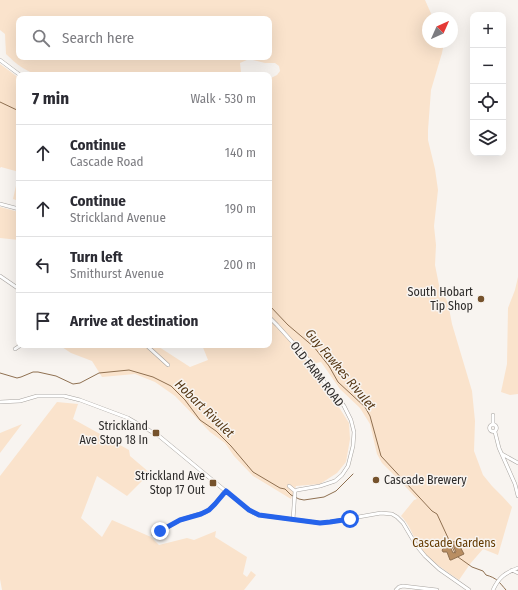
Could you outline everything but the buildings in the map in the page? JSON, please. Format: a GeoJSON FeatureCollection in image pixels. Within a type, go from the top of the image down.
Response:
{"type":"FeatureCollection","features":[{"type":"Feature","properties":{"kind":"street"},"geometry":{"type":"LineString","coordinates":[[0,60],[16,72]]}},
{"type":"Feature","properties":{"kind":"street"},"geometry":{"type":"LineString","coordinates":[[0,204],[16,208]]}},
{"type":"Feature","properties":{"kind":"street"},"geometry":{"type":"LineString","coordinates":[[0,276],[16,287]]}},
{"type":"Feature","properties":{"kind":"street","name":"OLD FARM ROAD"},"geometry":{"type":"LineString","coordinates":[[272,320],[315,367],[328,388],[339,399],[351,420],[354,432],[353,446],[348,466],[342,475],[335,481],[320,486],[295,491]]}},
{"type":"Feature","properties":{"kind":"street"},"geometry":{"type":"LineString","coordinates":[[149,348],[168,365]]}},
{"type":"Feature","properties":{"kind":"street"},"geometry":{"type":"LineString","coordinates":[[0,402],[20,402],[36,396],[64,396],[116,413],[134,421],[159,436],[245,507],[254,513],[263,516],[323,523],[381,513],[392,514],[403,523],[416,545],[428,560],[468,590]]}},
{"type":"Feature","properties":{"kind":"street"},"geometry":{"type":"LineString","coordinates":[[493,415],[494,425],[490,428],[491,431],[495,432],[499,448],[515,484],[518,496]]}},
{"type":"Feature","properties":{"kind":"street"},"geometry":{"type":"LineString","coordinates":[[502,454],[518,463]]}},
{"type":"Feature","properties":{"kind":"street"},"geometry":{"type":"LineString","coordinates":[[289,486],[295,491],[293,520]]}},
{"type":"Feature","properties":{"kind":"street"},"geometry":{"type":"LineString","coordinates":[[153,534],[180,520],[206,512],[226,491]]}},
{"type":"Feature","properties":{"kind":"street"},"geometry":{"type":"LineString","coordinates":[[493,590],[505,573],[518,568]]}},
{"type":"Feature","properties":{"kind":"street"},"geometry":{"type":"LineString","coordinates":[[512,570],[518,573]]}},
{"type":"Feature","properties":{"kind":"street"},"geometry":{"type":"LineString","coordinates":[[396,590],[403,586],[437,590]]}},
{"type":"Feature","properties":{"kind":"green space","name":"Cascade Gardens"},"geometry":{"type":"Polygon","coordinates":[[[0,0],[425,0],[430,12],[422,12],[422,48],[443,48],[431,90],[428,130],[428,140],[438,190],[434,226],[436,245],[435,265],[439,285],[448,303],[452,324],[472,391],[475,421],[474,451],[483,475],[512,507],[498,555],[483,549],[459,580],[436,564],[425,554],[401,516],[414,500],[417,499],[382,463],[377,454],[370,424],[360,408],[340,389],[321,362],[306,365],[335,401],[349,423],[350,439],[346,462],[337,473],[320,484],[296,486],[291,499],[253,476],[234,456],[225,443],[210,432],[175,396],[155,382],[135,374],[102,377],[92,361],[71,353],[64,348],[161,348],[190,367],[208,360],[203,348],[272,348],[272,78],[277,75],[280,71],[279,66],[275,63],[265,63],[253,60],[272,60],[272,16],[16,16],[16,60],[247,60],[240,63],[241,72],[32,72],[21,67],[6,54],[5,34],[0,30],[0,0]]]}},
{"type":"Feature","properties":{"kind":"green space"},"geometry":{"type":"Polygon","coordinates":[[[0,64],[16,76],[16,171],[0,168],[0,64]]]}},
{"type":"Feature","properties":{"kind":"green space"},"geometry":{"type":"Polygon","coordinates":[[[16,186],[16,200],[13,199],[16,186]]]}},
{"type":"Feature","properties":{"kind":"green space"},"geometry":{"type":"Polygon","coordinates":[[[0,207],[16,211],[16,240],[0,238],[0,207]]]}},
{"type":"Feature","properties":{"kind":"green space"},"geometry":{"type":"Polygon","coordinates":[[[518,277],[518,394],[510,395],[501,392],[507,364],[508,308],[518,277]]]}},
{"type":"Feature","properties":{"kind":"green space"},"geometry":{"type":"Polygon","coordinates":[[[57,402],[78,404],[73,419],[129,450],[130,456],[150,473],[127,496],[97,476],[81,518],[102,537],[112,520],[151,537],[159,545],[187,538],[194,540],[216,531],[215,537],[247,557],[243,574],[247,577],[251,571],[256,575],[244,590],[2,590],[0,579],[0,476],[57,402]]]}},
{"type":"Feature","properties":{"kind":"green space"},"geometry":{"type":"Polygon","coordinates":[[[22,424],[0,453],[0,433],[22,424]]]}},
{"type":"Feature","properties":{"kind":"shaded area"},"geometry":{"type":"Polygon","coordinates":[[[457,541],[464,554],[450,560],[447,552],[443,552],[442,550],[447,544],[449,544],[453,553],[456,552],[452,542],[457,541]]]}},
{"type":"Feature","properties":{"kind":"waterway","name":"Guy Fawkes Rivulet"},"geometry":{"type":"LineString","coordinates":[[0,102],[16,110]]}},
{"type":"Feature","properties":{"kind":"waterway","name":"Guy Fawkes Rivulet"},"geometry":{"type":"LineString","coordinates":[[272,308],[288,325],[314,347],[329,366],[338,382],[365,407],[370,416],[381,456],[432,511],[437,514],[455,553]]}},
{"type":"Feature","properties":{"kind":"waterway","name":"Hobart Rivulet"},"geometry":{"type":"LineString","coordinates":[[0,373],[17,378],[33,372],[38,372],[56,376],[73,384],[80,383],[99,373],[129,370],[153,377],[171,386],[185,400],[200,420],[216,431],[253,472],[280,488],[285,489],[291,495],[299,499],[304,500],[324,497],[336,491],[353,474]]}},
{"type":"Feature","properties":{"kind":"waterway","name":"Hobart Rivulet"},"geometry":{"type":"LineString","coordinates":[[458,557],[472,567],[483,571],[486,575],[495,579],[506,590]]}},
{"type":"Feature","properties":{"kind":"place","name":"South Hobart Tip Shop"},"geometry":{"type":"Point","coordinates":[481,299]}},
{"type":"Feature","properties":{"kind":"place","name":"Strickland Ave Stop 18 In"},"geometry":{"type":"Point","coordinates":[156,433]}},
{"type":"Feature","properties":{"kind":"place","name":"Cascade Brewery"},"geometry":{"type":"Point","coordinates":[376,480]}},
{"type":"Feature","properties":{"kind":"place","name":"Strickland Ave Stop 17 Out"},"geometry":{"type":"Point","coordinates":[213,483]}},
{"type":"Feature","properties":{"kind":"route"},"geometry":{"type":"LineString","coordinates":[[160,531],[180,520],[209,510],[226,491],[249,510],[259,515],[320,523],[350,519]]}}]}
